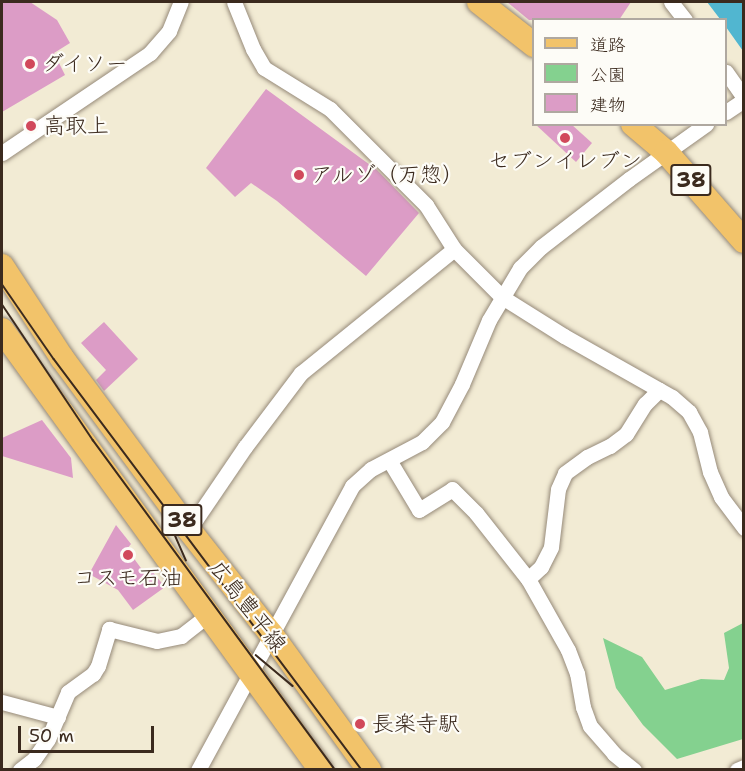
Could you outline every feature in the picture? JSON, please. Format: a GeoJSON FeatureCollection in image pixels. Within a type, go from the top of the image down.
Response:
{"type":"FeatureCollection","features":[{"type":"Feature","properties":{"kind":"main road"},"geometry":{"type":"LineString","coordinates":[[479,2],[532,43]]}},
{"type":"Feature","properties":{"kind":"main road","name":"38"},"geometry":{"type":"LineString","coordinates":[[635,126],[666,152],[744,241]]}},
{"type":"Feature","properties":{"kind":"main road","name":"広島豊平線"},"geometry":{"type":"LineString","coordinates":[[2,266],[62,358],[186,526],[271,634],[369,770]]}},
{"type":"Feature","properties":{"kind":"main road","name":"広島豊平線"},"geometry":{"type":"LineString","coordinates":[[2,330],[321,770]]}},
{"type":"Feature","properties":{"kind":"street"},"geometry":{"type":"LineString","coordinates":[[2,153],[150,52],[170,31],[181,2]]}},
{"type":"Feature","properties":{"kind":"street"},"geometry":{"type":"LineString","coordinates":[[234,2],[253,49],[264,68],[330,109],[426,205],[454,249],[502,297],[564,336],[659,390],[689,412],[700,432],[710,472],[721,497],[744,528]]}},
{"type":"Feature","properties":{"kind":"street"},"geometry":{"type":"LineString","coordinates":[[671,2],[683,18]]}},
{"type":"Feature","properties":{"kind":"street"},"geometry":{"type":"LineString","coordinates":[[727,74],[744,99],[727,111]]}},
{"type":"Feature","properties":{"kind":"street"},"geometry":{"type":"LineString","coordinates":[[198,770],[352,486],[371,469],[423,442],[442,422],[502,297],[519,268],[541,247],[703,126]]}},
{"type":"Feature","properties":{"kind":"street"},"geometry":{"type":"LineString","coordinates":[[186,526],[196,519],[245,447],[301,373],[454,249]]}},
{"type":"Feature","properties":{"kind":"street"},"geometry":{"type":"LineString","coordinates":[[528,579],[541,567],[551,547],[558,489],[566,473],[587,457],[610,446],[626,434],[645,404],[659,390]]}},
{"type":"Feature","properties":{"kind":"street"},"geometry":{"type":"LineString","coordinates":[[389,460],[419,510],[452,489],[476,513],[528,579],[568,650],[577,673],[583,707],[590,726],[614,754],[634,770]]}},
{"type":"Feature","properties":{"kind":"street"},"geometry":{"type":"LineString","coordinates":[[21,770],[34,759],[48,739],[68,692],[93,674],[98,666],[109,628],[157,641],[181,636],[208,615]]}},
{"type":"Feature","properties":{"kind":"street"},"geometry":{"type":"LineString","coordinates":[[2,702],[58,717]]}},
{"type":"Feature","properties":{"kind":"street"},"geometry":{"type":"LineString","coordinates":[[737,770],[744,767]]}},
{"type":"Feature","properties":{"kind":"green space"},"geometry":{"type":"Polygon","coordinates":[[[743,623],[743,739],[677,759],[643,725],[616,688],[603,638],[642,657],[665,690],[701,679],[724,680],[729,668],[724,633],[743,623]]]}},
{"type":"Feature","properties":{"kind":"water"},"geometry":{"type":"Polygon","coordinates":[[[707,2],[743,2],[743,51],[727,28],[727,18],[719,18],[707,2]]]}},
{"type":"Feature","properties":{"kind":"building","name":"ダイソー"},"geometry":{"type":"Polygon","coordinates":[[[2,2],[30,2],[57,20],[70,43],[54,53],[65,75],[2,112],[2,2]]]}},
{"type":"Feature","properties":{"kind":"building"},"geometry":{"type":"Polygon","coordinates":[[[507,2],[631,2],[620,18],[532,18],[529,20],[507,2]]]}},
{"type":"Feature","properties":{"kind":"building","name":"アルゾ（万惣）"},"geometry":{"type":"Polygon","coordinates":[[[266,89],[377,170],[419,213],[366,276],[277,201],[251,183],[235,197],[206,168],[266,89]]]}},
{"type":"Feature","properties":{"kind":"building"},"geometry":{"type":"Polygon","coordinates":[[[537,126],[573,126],[592,143],[576,162],[537,126]]]}},
{"type":"Feature","properties":{"kind":"building"},"geometry":{"type":"Polygon","coordinates":[[[104,322],[138,359],[104,391],[96,380],[106,370],[81,343],[104,322]]]}},
{"type":"Feature","properties":{"kind":"building"},"geometry":{"type":"Polygon","coordinates":[[[42,420],[71,458],[73,478],[2,456],[2,438],[42,420]]]}},
{"type":"Feature","properties":{"kind":"building"},"geometry":{"type":"Polygon","coordinates":[[[116,525],[131,544],[127,549],[146,575],[152,571],[165,587],[133,610],[118,590],[89,574],[116,525]]]}},
{"type":"Feature","properties":{"kind":"tram line"},"geometry":{"type":"LineString","coordinates":[[2,284],[54,359],[362,770]]}},
{"type":"Feature","properties":{"kind":"tram line"},"geometry":{"type":"LineString","coordinates":[[2,304],[93,440],[335,770]]}},
{"type":"Feature","properties":{"kind":"tram line"},"geometry":{"type":"LineString","coordinates":[[169,521],[186,560]]}},
{"type":"Feature","properties":{"kind":"tram line"},"geometry":{"type":"LineString","coordinates":[[256,655],[293,686]]}},
{"type":"Feature","properties":{"kind":"place","name":"ダイソー"},"geometry":{"type":"Point","coordinates":[30,64]}},
{"type":"Feature","properties":{"kind":"place","name":"高取上"},"geometry":{"type":"Point","coordinates":[31,126]}},
{"type":"Feature","properties":{"kind":"place","name":"セブンイレブン"},"geometry":{"type":"Point","coordinates":[565,138]}},
{"type":"Feature","properties":{"kind":"place","name":"アルゾ（万惣）"},"geometry":{"type":"Point","coordinates":[299,175]}},
{"type":"Feature","properties":{"kind":"place","name":"コスモ石油"},"geometry":{"type":"Point","coordinates":[128,555]}},
{"type":"Feature","properties":{"kind":"place","name":"長楽寺駅"},"geometry":{"type":"Point","coordinates":[360,724]}}]}
